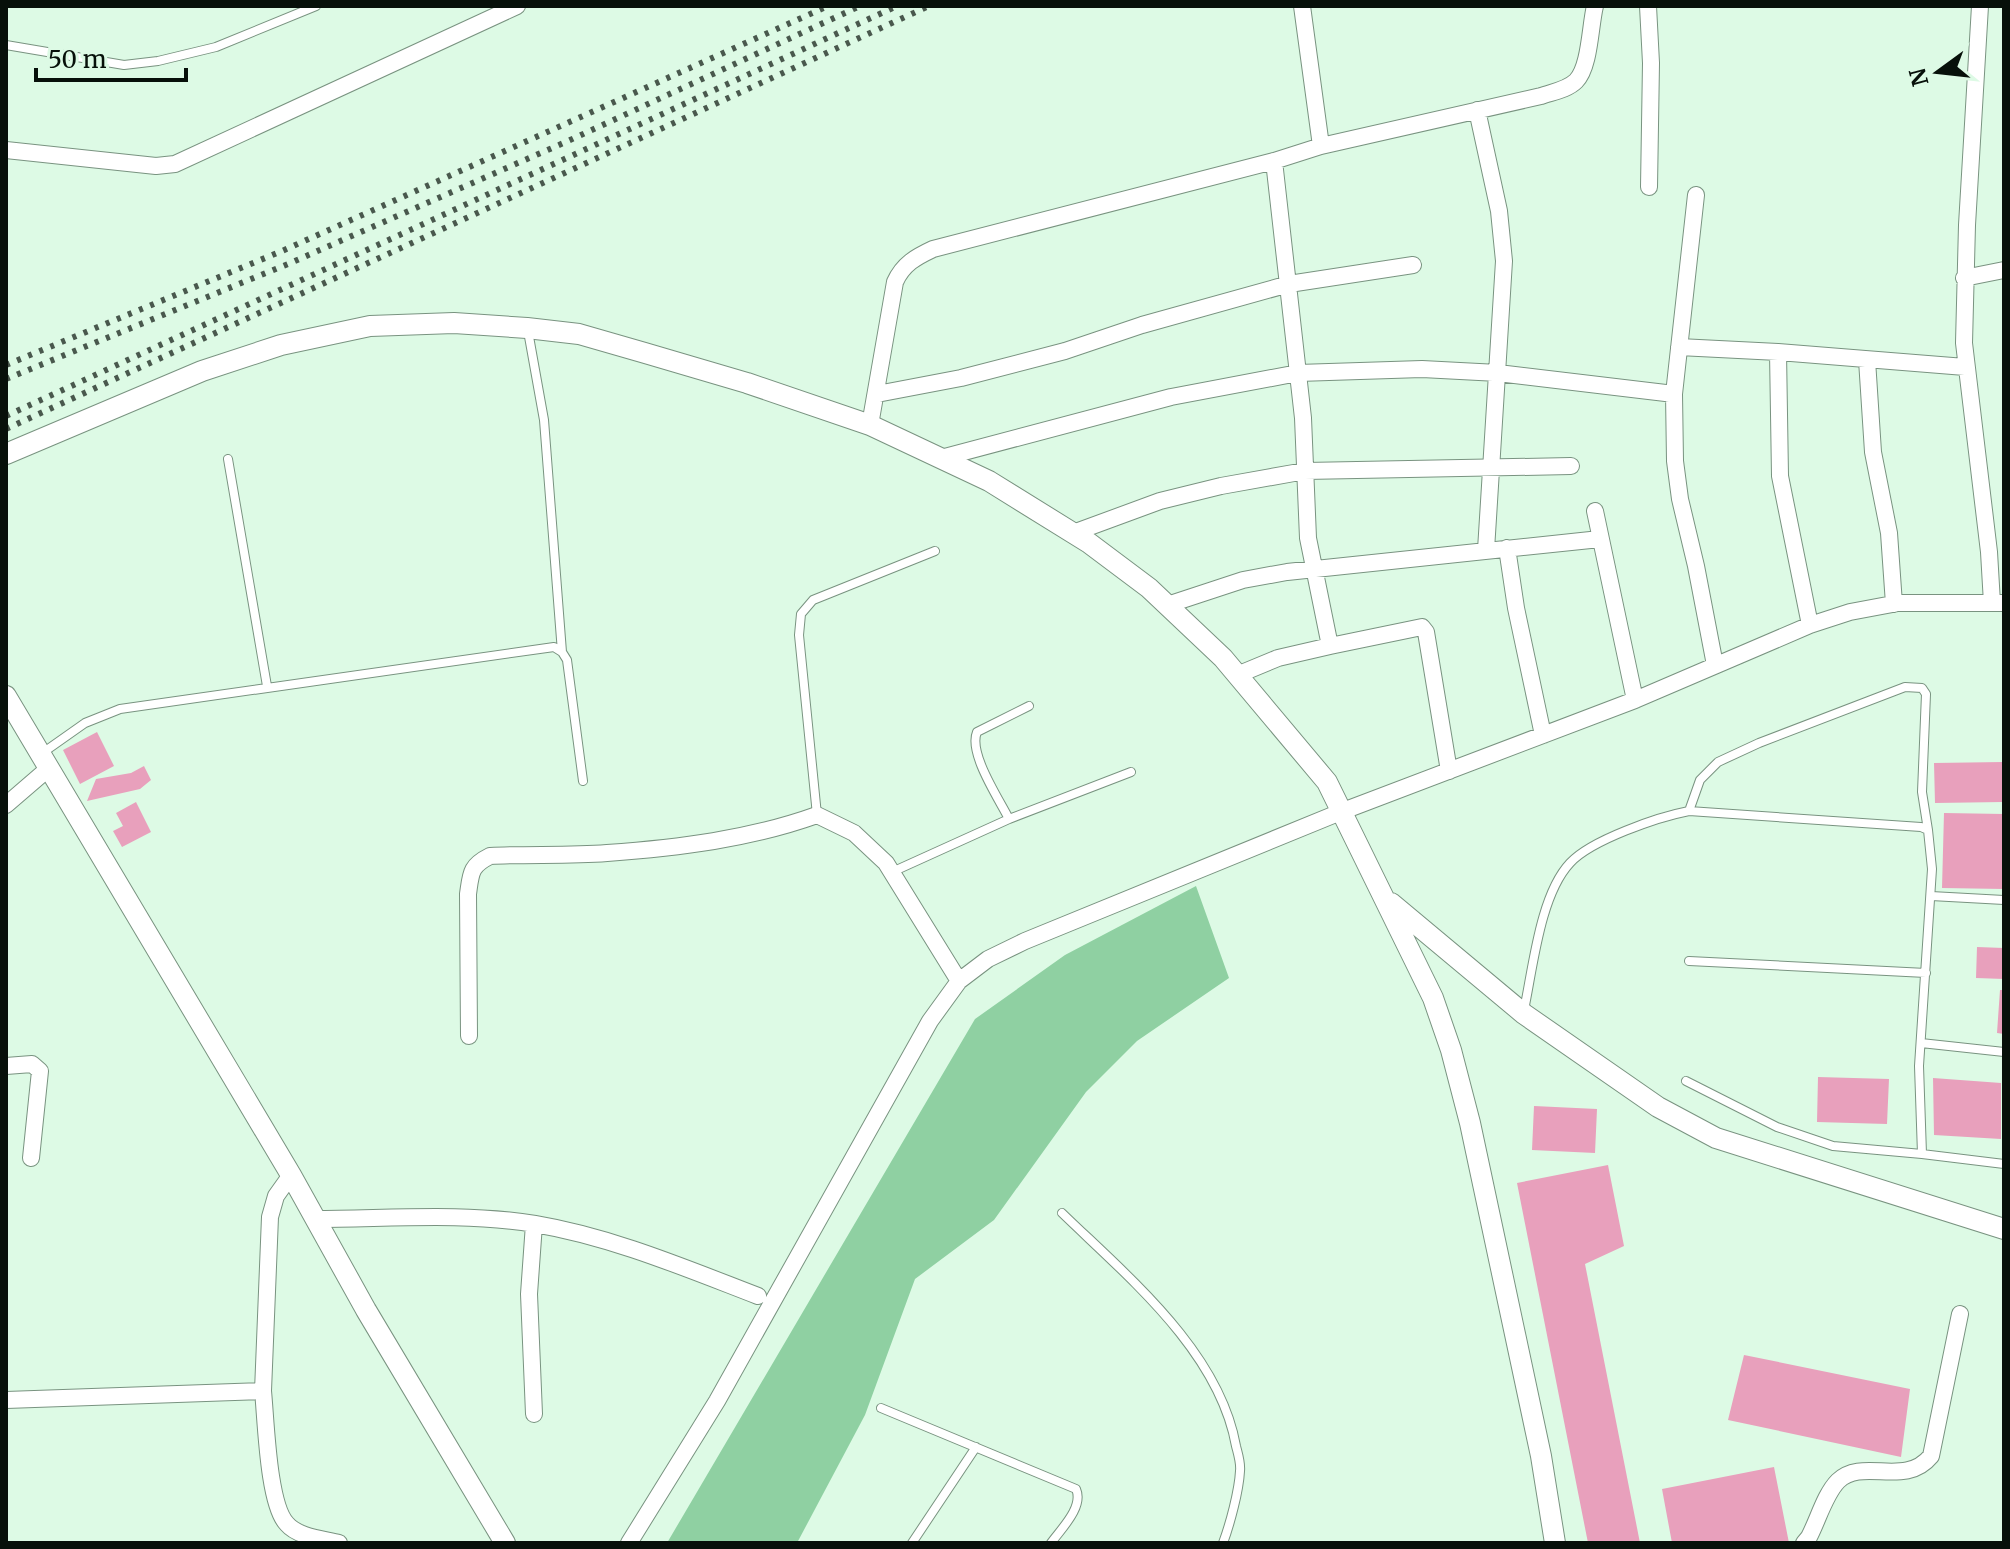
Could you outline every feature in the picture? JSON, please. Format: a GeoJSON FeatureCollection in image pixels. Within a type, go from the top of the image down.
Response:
{"type":"FeatureCollection","features":[{"type":"Feature","properties":{"kind":"street"},"geometry":{"type":"LineString","coordinates":[[6,150],[156,166],[175,164],[517,6]]}},
{"type":"Feature","properties":{"kind":"street"},"geometry":{"type":"LineString","coordinates":[[1302,6],[1321,146]]}},
{"type":"Feature","properties":{"kind":"street"},"geometry":{"type":"LineString","coordinates":[[870,425],[895,282],[900,271],[914,258],[933,249],[1274,161],[1321,146],[1566,88],[1584,70],[1595,6]]}},
{"type":"Feature","properties":{"kind":"street"},"geometry":{"type":"LineString","coordinates":[[1648,6],[1651,63],[1649,187]]}},
{"type":"Feature","properties":{"kind":"street"},"geometry":{"type":"LineString","coordinates":[[629,1543],[717,1401],[930,1021],[959,981],[988,959],[1343,811],[1635,700],[1810,625],[1850,612],[1894,604],[1998,603],[1965,367],[1964,278],[1983,7]]}},
{"type":"Feature","properties":{"kind":"street"},"geometry":{"type":"LineString","coordinates":[[1477,110],[1499,211],[1504,282],[1486,550]]}},
{"type":"Feature","properties":{"kind":"street"},"geometry":{"type":"LineString","coordinates":[[1274,161],[1298,373],[1308,538],[1330,646]]}},
{"type":"Feature","properties":{"kind":"street"},"geometry":{"type":"LineString","coordinates":[[1696,195],[1674,394],[1675,461],[1680,499],[1715,665]]}},
{"type":"Feature","properties":{"kind":"street"},"geometry":{"type":"LineString","coordinates":[[877,394],[961,378],[1050,355],[1142,325],[1289,284],[1413,265]]}},
{"type":"Feature","properties":{"kind":"street"},"geometry":{"type":"LineString","coordinates":[[1964,278],[2004,270]]}},
{"type":"Feature","properties":{"kind":"street"},"geometry":{"type":"LineString","coordinates":[[6,454],[202,371],[281,345],[370,326],[454,323],[527,328],[579,334],[747,383],[870,425],[989,481],[1073,533],[1167,605],[1237,675],[1327,782],[1433,998],[1466,1108],[1541,1456],[1555,1543]]}},
{"type":"Feature","properties":{"kind":"street"},"geometry":{"type":"LineString","coordinates":[[1679,347],[1965,367]]}},
{"type":"Feature","properties":{"kind":"street"},"geometry":{"type":"LineString","coordinates":[[1778,352],[1780,476],[1810,625]]}},
{"type":"Feature","properties":{"kind":"street"},"geometry":{"type":"LineString","coordinates":[[1867,360],[1873,452],[1889,533],[1894,604]]}},
{"type":"Feature","properties":{"kind":"street"},"geometry":{"type":"LineString","coordinates":[[941,458],[1171,397],[1298,373],[1422,369],[1498,373],[1674,394]]}},
{"type":"Feature","properties":{"kind":"street"},"geometry":{"type":"LineString","coordinates":[[1073,533],[1160,501],[1305,471],[1571,466]]}},
{"type":"Feature","properties":{"kind":"street"},"geometry":{"type":"LineString","coordinates":[[1595,511],[1635,700]]}},
{"type":"Feature","properties":{"kind":"street"},"geometry":{"type":"LineString","coordinates":[[1167,605],[1243,580],[1313,569],[1600,539]]}},
{"type":"Feature","properties":{"kind":"street"},"geometry":{"type":"LineString","coordinates":[[1507,548],[1516,608],[1543,735]]}},
{"type":"Feature","properties":{"kind":"street"},"geometry":{"type":"LineString","coordinates":[[1237,675],[1278,658],[1422,627],[1426,632],[1449,771]]}},
{"type":"Feature","properties":{"kind":"street"},"geometry":{"type":"LineString","coordinates":[[7,699],[291,1175],[505,1543]]}},
{"type":"Feature","properties":{"kind":"street"},"geometry":{"type":"LineString","coordinates":[[6,805],[45,762]]}},
{"type":"Feature","properties":{"kind":"street"},"geometry":{"type":"LineString","coordinates":[[469,1036],[468,894],[471,874],[477,863],[490,856],[606,853],[718,840],[775,830],[817,815],[861,838],[892,872],[959,981]]}},
{"type":"Feature","properties":{"kind":"street"},"geometry":{"type":"LineString","coordinates":[[1385,898],[1524,1014],[1658,1107],[1716,1138],[2004,1229]]}},
{"type":"Feature","properties":{"kind":"street"},"geometry":{"type":"LineString","coordinates":[[6,1066],[32,1064],[40,1071],[31,1158]]}},
{"type":"Feature","properties":{"kind":"street"},"geometry":{"type":"LineString","coordinates":[[291,1175],[276,1196],[270,1217],[263,1391],[274,1491],[278,1511],[285,1523],[295,1531],[339,1543]]}},
{"type":"Feature","properties":{"kind":"street"},"geometry":{"type":"LineString","coordinates":[[314,1219],[464,1219],[534,1224],[605,1240],[758,1296]]}},
{"type":"Feature","properties":{"kind":"street"},"geometry":{"type":"LineString","coordinates":[[534,1224],[529,1294],[534,1414]]}},
{"type":"Feature","properties":{"kind":"street"},"geometry":{"type":"LineString","coordinates":[[1804,1543],[1835,1484],[1845,1475],[1910,1472],[1922,1467],[1931,1456],[1960,1314]]}},
{"type":"Feature","properties":{"kind":"street"},"geometry":{"type":"LineString","coordinates":[[6,1400],[263,1391]]}},
{"type":"Feature","properties":{"kind":"lane"},"geometry":{"type":"LineString","coordinates":[[6,45],[124,65],[147,63],[216,47],[316,6]]}},
{"type":"Feature","properties":{"kind":"lane"},"geometry":{"type":"LineString","coordinates":[[527,328],[544,420],[562,652]]}},
{"type":"Feature","properties":{"kind":"lane"},"geometry":{"type":"LineString","coordinates":[[228,459],[267,686]]}},
{"type":"Feature","properties":{"kind":"lane"},"geometry":{"type":"LineString","coordinates":[[817,815],[799,635],[801,614],[813,600],[935,551]]}},
{"type":"Feature","properties":{"kind":"lane"},"geometry":{"type":"LineString","coordinates":[[45,762],[85,723],[120,709],[541,646],[554,647],[567,660],[583,781]]}},
{"type":"Feature","properties":{"kind":"lane"},"geometry":{"type":"LineString","coordinates":[[1689,811],[1700,780],[1718,762],[1788,731],[1905,687],[1922,688],[1926,694],[1922,792],[1932,869],[1921,1043],[1922,1154]]}},
{"type":"Feature","properties":{"kind":"lane"},"geometry":{"type":"LineString","coordinates":[[1009,819],[976,753],[974,739],[977,732],[1029,706]]}},
{"type":"Feature","properties":{"kind":"lane"},"geometry":{"type":"LineString","coordinates":[[892,872],[1009,819],[1131,772]]}},
{"type":"Feature","properties":{"kind":"lane"},"geometry":{"type":"LineString","coordinates":[[1524,1014],[1548,904],[1556,882],[1571,861],[1621,832],[1661,817],[1689,811],[1911,825],[1928,830]]}},
{"type":"Feature","properties":{"kind":"lane"},"geometry":{"type":"LineString","coordinates":[[1931,896],[2004,900]]}},
{"type":"Feature","properties":{"kind":"lane"},"geometry":{"type":"LineString","coordinates":[[1689,961],[1926,973]]}},
{"type":"Feature","properties":{"kind":"lane"},"geometry":{"type":"LineString","coordinates":[[1921,1043],[2004,1052]]}},
{"type":"Feature","properties":{"kind":"lane"},"geometry":{"type":"LineString","coordinates":[[1686,1081],[1777,1127],[1833,1146],[2004,1164]]}},
{"type":"Feature","properties":{"kind":"lane"},"geometry":{"type":"LineString","coordinates":[[1062,1213],[1154,1303],[1198,1357],[1223,1400],[1234,1432],[1241,1470],[1223,1543]]}},
{"type":"Feature","properties":{"kind":"lane"},"geometry":{"type":"LineString","coordinates":[[881,1408],[1076,1489],[1079,1498],[1076,1506],[1051,1543]]}},
{"type":"Feature","properties":{"kind":"lane"},"geometry":{"type":"LineString","coordinates":[[912,1543],[976,1447]]}},
{"type":"Feature","properties":{"kind":"shaded area"},"geometry":{"type":"Polygon","coordinates":[[[1196,886],[1229,978],[1137,1041],[1086,1092],[994,1220],[915,1279],[865,1415],[797,1543],[667,1543],[975,1019],[1065,955],[1196,886]]]}},
{"type":"Feature","properties":{"kind":"building"},"geometry":{"type":"Polygon","coordinates":[[[97,732],[114,766],[80,784],[63,750],[97,732]]]}},
{"type":"Feature","properties":{"kind":"building"},"geometry":{"type":"Polygon","coordinates":[[[2003,762],[2003,802],[1935,803],[1934,763],[2003,762]]]}},
{"type":"Feature","properties":{"kind":"building"},"geometry":{"type":"Polygon","coordinates":[[[144,766],[151,780],[140,789],[87,801],[96,779],[131,773],[144,766]]]}},
{"type":"Feature","properties":{"kind":"building"},"geometry":{"type":"Polygon","coordinates":[[[136,802],[151,832],[122,847],[113,831],[123,826],[116,813],[136,802]]]}},
{"type":"Feature","properties":{"kind":"building"},"geometry":{"type":"Polygon","coordinates":[[[1944,813],[2004,814],[2004,889],[1942,888],[1944,813]]]}},
{"type":"Feature","properties":{"kind":"building"},"geometry":{"type":"Polygon","coordinates":[[[1977,947],[2004,948],[2004,979],[1976,978],[1977,947]]]}},
{"type":"Feature","properties":{"kind":"building"},"geometry":{"type":"Polygon","coordinates":[[[2000,990],[2004,990],[2004,1034],[1997,1033],[2000,990]]]}},
{"type":"Feature","properties":{"kind":"building"},"geometry":{"type":"Polygon","coordinates":[[[1818,1077],[1889,1079],[1887,1124],[1817,1122],[1818,1077]]]}},
{"type":"Feature","properties":{"kind":"building"},"geometry":{"type":"Polygon","coordinates":[[[1933,1078],[2001,1083],[2001,1139],[1934,1135],[1933,1078]]]}},
{"type":"Feature","properties":{"kind":"building"},"geometry":{"type":"Polygon","coordinates":[[[1534,1106],[1597,1109],[1595,1153],[1532,1150],[1534,1106]]]}},
{"type":"Feature","properties":{"kind":"building"},"geometry":{"type":"Polygon","coordinates":[[[1608,1165],[1624,1246],[1585,1264],[1640,1543],[1588,1543],[1517,1183],[1608,1165]]]}},
{"type":"Feature","properties":{"kind":"building"},"geometry":{"type":"Polygon","coordinates":[[[1744,1355],[1910,1389],[1901,1457],[1728,1420],[1744,1355]]]}},
{"type":"Feature","properties":{"kind":"building"},"geometry":{"type":"Polygon","coordinates":[[[1774,1467],[1789,1543],[1672,1543],[1662,1489],[1774,1467]]]}},
{"type":"Feature","properties":{"kind":"railway"},"geometry":{"type":"LineString","coordinates":[[6,365],[282,251],[828,6]]}},
{"type":"Feature","properties":{"kind":"railway"},"geometry":{"type":"LineString","coordinates":[[6,379],[288,264],[568,141],[860,6]]}},
{"type":"Feature","properties":{"kind":"railway"},"geometry":{"type":"LineString","coordinates":[[6,416],[897,6]]}},
{"type":"Feature","properties":{"kind":"railway"},"geometry":{"type":"LineString","coordinates":[[6,429],[929,6]]}}]}
